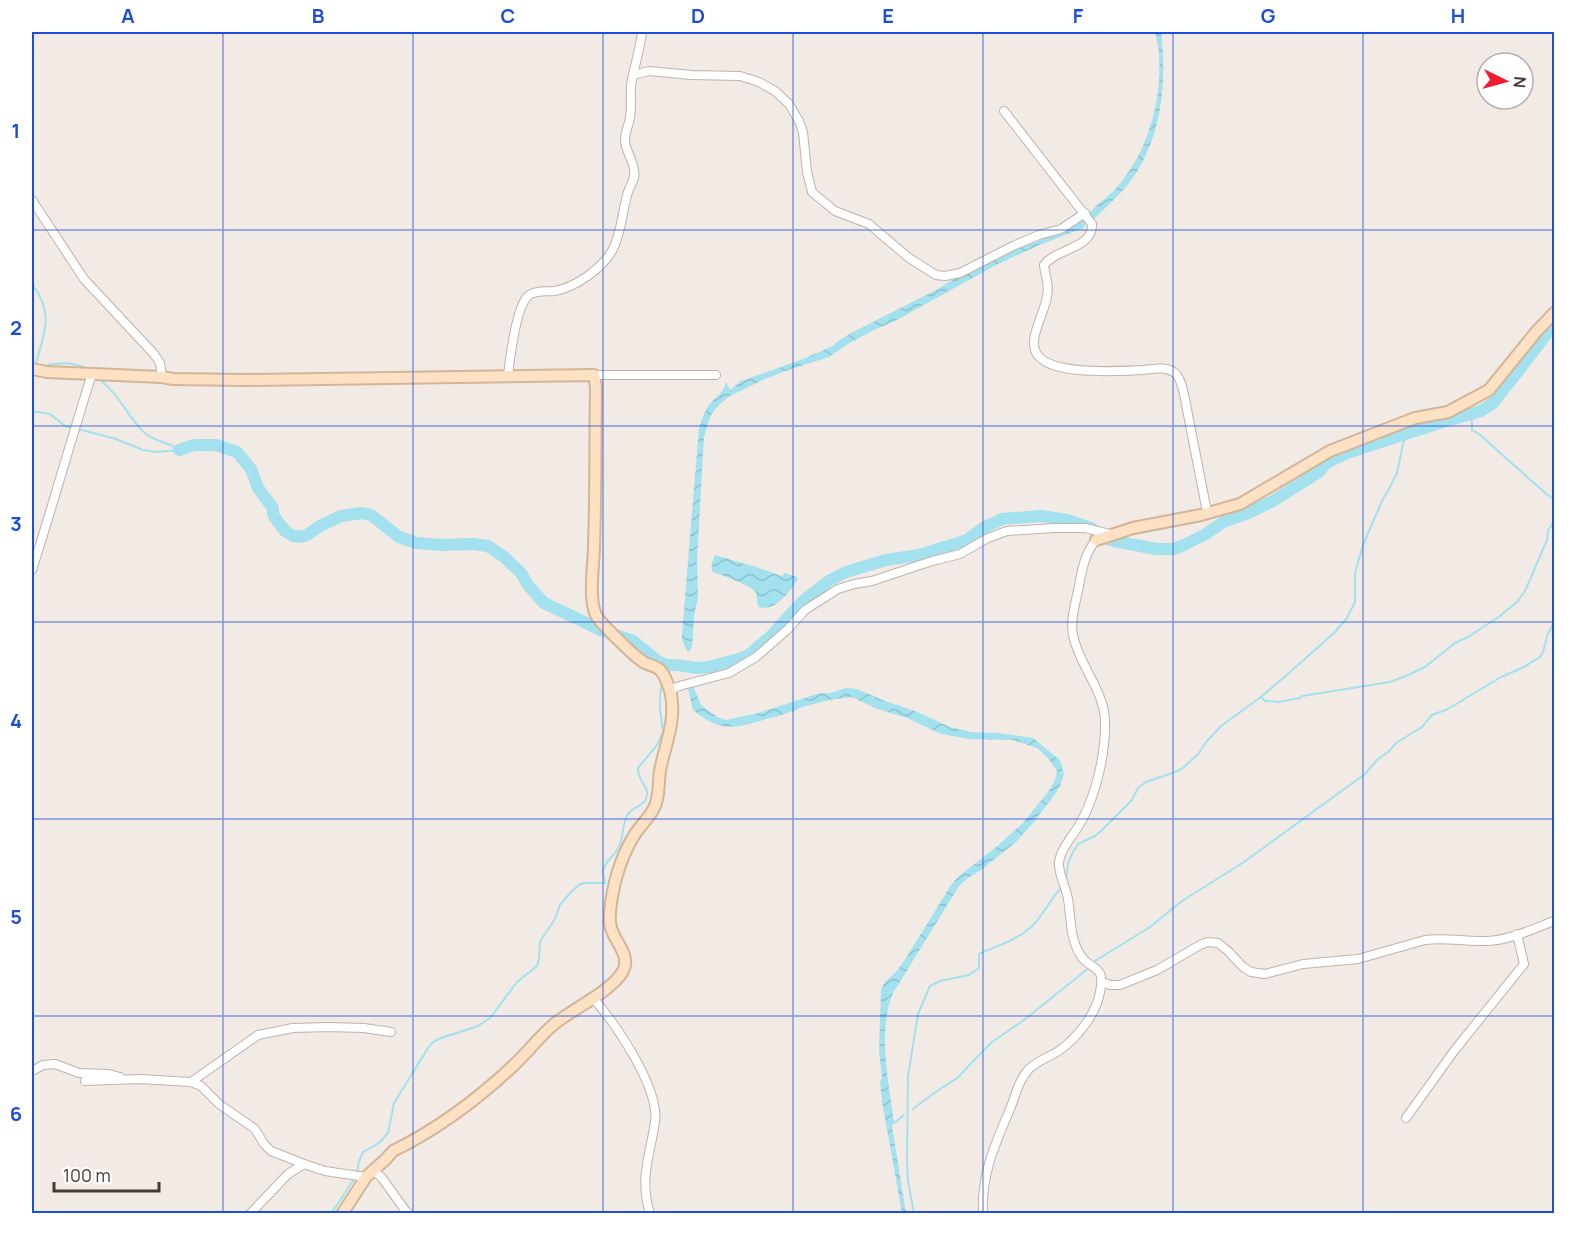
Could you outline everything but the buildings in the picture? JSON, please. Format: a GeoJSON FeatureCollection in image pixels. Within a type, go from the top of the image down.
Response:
{"type":"FeatureCollection","features":[{"type":"Feature","properties":{"kind":"street"},"geometry":{"type":"LineString","coordinates":[[508,375],[517,322],[528,296],[533,293],[562,290],[576,284],[612,252],[618,237],[628,192],[635,178],[625,138],[630,116],[633,75],[642,32]]}},
{"type":"Feature","properties":{"kind":"street"},"geometry":{"type":"LineString","coordinates":[[633,75],[649,71],[740,76],[759,82],[775,91],[789,104],[799,121],[803,132],[807,172],[812,192],[835,211],[869,224],[909,258],[936,275],[951,276],[960,273],[1039,235],[1061,229],[1086,213]]}},
{"type":"Feature","properties":{"kind":"street"},"geometry":{"type":"LineString","coordinates":[[1004,111],[1086,213],[1092,224],[1090,235],[1076,246],[1050,258],[1044,265],[1048,288],[1046,304],[1035,336],[1035,351],[1038,357],[1052,365],[1068,369],[1162,369],[1175,374],[1184,394],[1207,512]]}},
{"type":"Feature","properties":{"kind":"street"},"geometry":{"type":"LineString","coordinates":[[32,200],[84,279],[154,354],[160,363],[162,377]]}},
{"type":"Feature","properties":{"kind":"street"},"geometry":{"type":"LineString","coordinates":[[983,1214],[982,1202],[988,1163],[1017,1087],[1031,1067],[1062,1048],[1082,1028],[1098,1001],[1102,982],[1097,969],[1084,960],[1076,948],[1068,897],[1059,865],[1061,854],[1083,819],[1092,795],[1102,758],[1104,739],[1105,718],[1101,701],[1079,655],[1072,627],[1083,566],[1090,547],[1096,540],[1112,534],[1201,515],[1240,504],[1330,450],[1415,418],[1449,412],[1489,390],[1554,313]]}},
{"type":"Feature","properties":{"kind":"street"},"geometry":{"type":"LineString","coordinates":[[32,369],[47,372],[173,379],[236,380],[508,375],[716,375]]}},
{"type":"Feature","properties":{"kind":"street"},"geometry":{"type":"LineString","coordinates":[[32,570],[92,374]]}},
{"type":"Feature","properties":{"kind":"street"},"geometry":{"type":"LineString","coordinates":[[342,1214],[369,1173],[393,1151],[458,1112],[514,1066],[546,1030],[593,998],[619,976],[625,967],[622,951],[611,929],[611,904],[619,871],[630,843],[657,802],[660,772],[669,739],[672,714],[668,684],[660,669],[642,662],[596,616],[592,593],[595,502],[596,387],[594,375]]}},
{"type":"Feature","properties":{"kind":"street"},"geometry":{"type":"LineString","coordinates":[[670,694],[674,688],[729,673],[756,657],[806,610],[838,589],[960,554],[988,538],[1007,531],[1085,528],[1112,534]]}},
{"type":"Feature","properties":{"kind":"street"},"geometry":{"type":"LineString","coordinates":[[1102,982],[1120,985],[1157,970],[1208,942],[1218,943],[1251,972],[1264,974],[1304,964],[1358,958],[1425,939],[1487,941],[1517,934],[1554,921]]}},
{"type":"Feature","properties":{"kind":"street"},"geometry":{"type":"LineString","coordinates":[[1406,1118],[1454,1051],[1524,964],[1517,934]]}},
{"type":"Feature","properties":{"kind":"street"},"geometry":{"type":"LineString","coordinates":[[593,998],[640,1067],[654,1104],[655,1121],[646,1161],[645,1182],[650,1214]]}},
{"type":"Feature","properties":{"kind":"street"},"geometry":{"type":"LineString","coordinates":[[191,1082],[258,1035],[293,1028],[328,1027],[391,1032]]}},
{"type":"Feature","properties":{"kind":"street"},"geometry":{"type":"LineString","coordinates":[[32,1071],[43,1065],[55,1064],[79,1072],[109,1074],[130,1079],[191,1082],[201,1086],[219,1104],[255,1129],[271,1151],[326,1171],[369,1173],[382,1178],[409,1214]]}},
{"type":"Feature","properties":{"kind":"street"},"geometry":{"type":"LineString","coordinates":[[85,1081],[140,1079]]}},
{"type":"Feature","properties":{"kind":"street"},"geometry":{"type":"LineString","coordinates":[[250,1214],[288,1174],[304,1164]]}},
{"type":"Feature","properties":{"kind":"water"},"geometry":{"type":"Polygon","coordinates":[[[1155,32],[1161,32],[1163,51],[1162,89],[1156,127],[1142,163],[1132,179],[1093,220],[1089,214],[1127,174],[1136,160],[1151,125],[1159,86],[1155,32]]]}},
{"type":"Feature","properties":{"kind":"water"},"geometry":{"type":"Polygon","coordinates":[[[1084,220],[1086,224],[1083,228],[996,265],[895,321],[848,344],[829,357],[765,379],[728,397],[715,409],[704,437],[697,559],[698,598],[694,615],[692,647],[689,652],[687,651],[682,635],[699,428],[707,408],[722,392],[726,382],[730,390],[741,381],[833,346],[853,332],[936,290],[962,274],[1069,229],[1084,220]]]}},
{"type":"Feature","properties":{"kind":"water"},"geometry":{"type":"Polygon","coordinates":[[[715,555],[782,576],[785,573],[798,579],[776,604],[771,607],[759,607],[754,590],[713,572],[712,564],[715,555]]]}},
{"type":"Feature","properties":{"kind":"water"},"geometry":{"type":"Polygon","coordinates":[[[693,686],[701,705],[717,717],[726,720],[758,713],[820,693],[830,693],[846,688],[857,689],[950,727],[971,732],[1033,738],[1060,760],[1064,774],[1056,793],[1016,842],[959,886],[893,993],[886,1024],[887,1075],[894,1123],[892,1126],[906,1213],[902,1213],[882,1101],[879,1051],[881,989],[906,958],[951,885],[1022,824],[1048,792],[1057,771],[1037,748],[1013,740],[969,739],[941,734],[852,697],[829,700],[802,707],[793,712],[726,727],[711,722],[693,710],[688,689],[693,686]]]}},
{"type":"Feature","properties":{"kind":"waterway"},"geometry":{"type":"LineString","coordinates":[[32,284],[43,304],[46,322],[36,363],[38,365]]}},
{"type":"Feature","properties":{"kind":"waterway"},"geometry":{"type":"LineString","coordinates":[[179,450],[194,445],[216,445],[237,452],[251,469],[258,488],[273,508],[273,514],[278,522],[285,531],[293,536],[307,535],[341,516],[362,513],[371,515],[399,537],[416,543],[488,546],[521,573],[544,603],[601,630],[633,641],[656,660],[666,665],[709,667],[750,654],[771,636],[803,601],[830,580],[846,572],[886,560],[919,555],[967,540],[983,528],[1002,519],[1041,516],[1067,520],[1091,528],[1105,538],[1114,541],[1156,549],[1174,549],[1204,535],[1225,521],[1273,501],[1319,472],[1326,463],[1347,453],[1481,411],[1492,404],[1551,328],[1554,320]]}},
{"type":"Feature","properties":{"kind":"waterway"},"geometry":{"type":"LineString","coordinates":[[43,366],[67,363],[89,370]]}},
{"type":"Feature","properties":{"kind":"waterway"},"geometry":{"type":"LineString","coordinates":[[100,379],[115,394],[146,434],[179,450]]}},
{"type":"Feature","properties":{"kind":"waterway"},"geometry":{"type":"LineString","coordinates":[[32,411],[50,414],[65,426],[73,428]]}},
{"type":"Feature","properties":{"kind":"waterway"},"geometry":{"type":"LineString","coordinates":[[1470,414],[1472,430],[1554,500]]}},
{"type":"Feature","properties":{"kind":"waterway"},"geometry":{"type":"LineString","coordinates":[[78,429],[116,439],[143,450],[157,452],[179,450]]}},
{"type":"Feature","properties":{"kind":"waterway"},"geometry":{"type":"LineString","coordinates":[[1066,880],[1068,864],[1078,844],[1095,836],[1103,829],[1132,800],[1138,788],[1146,782],[1183,768],[1199,753],[1221,726],[1261,697],[1334,633],[1347,618],[1355,602],[1355,573],[1363,545],[1397,473],[1407,434]]}},
{"type":"Feature","properties":{"kind":"waterway"},"geometry":{"type":"LineString","coordinates":[[1261,697],[1265,701],[1279,702],[1302,696],[1390,682],[1425,667],[1455,643],[1500,616],[1518,601],[1525,591],[1547,540],[1548,530],[1554,522]]}},
{"type":"Feature","properties":{"kind":"waterway"},"geometry":{"type":"LineString","coordinates":[[1095,961],[1150,927],[1182,901],[1244,862],[1365,774],[1396,743],[1422,727],[1432,715],[1448,709],[1540,657],[1554,622]]}},
{"type":"Feature","properties":{"kind":"waterway"},"geometry":{"type":"LineString","coordinates":[[665,672],[666,669],[677,665]]}},
{"type":"Feature","properties":{"kind":"waterway"},"geometry":{"type":"LineString","coordinates":[[357,1173],[363,1152],[379,1143],[388,1133],[394,1103],[433,1042],[478,1026],[490,1018],[517,982],[537,966],[540,941],[555,919],[560,905],[571,892],[580,884],[605,883],[603,870],[619,846],[626,818],[646,799],[647,791],[638,773],[638,768],[657,745],[663,732],[660,709],[662,684]]}},
{"type":"Feature","properties":{"kind":"waterway"},"geometry":{"type":"LineString","coordinates":[[914,1214],[907,1161],[908,1076],[918,1014],[930,986],[940,981],[969,975],[979,968],[979,954],[1024,933],[1039,919],[1062,887]]}},
{"type":"Feature","properties":{"kind":"waterway"},"geometry":{"type":"LineString","coordinates":[[913,1109],[957,1078],[992,1042],[1024,1020],[1090,967]]}},
{"type":"Feature","properties":{"kind":"waterway"},"geometry":{"type":"LineString","coordinates":[[894,1123],[904,1115]]}},
{"type":"Feature","properties":{"kind":"waterway"},"geometry":{"type":"LineString","coordinates":[[331,1214],[354,1179]]}}]}
